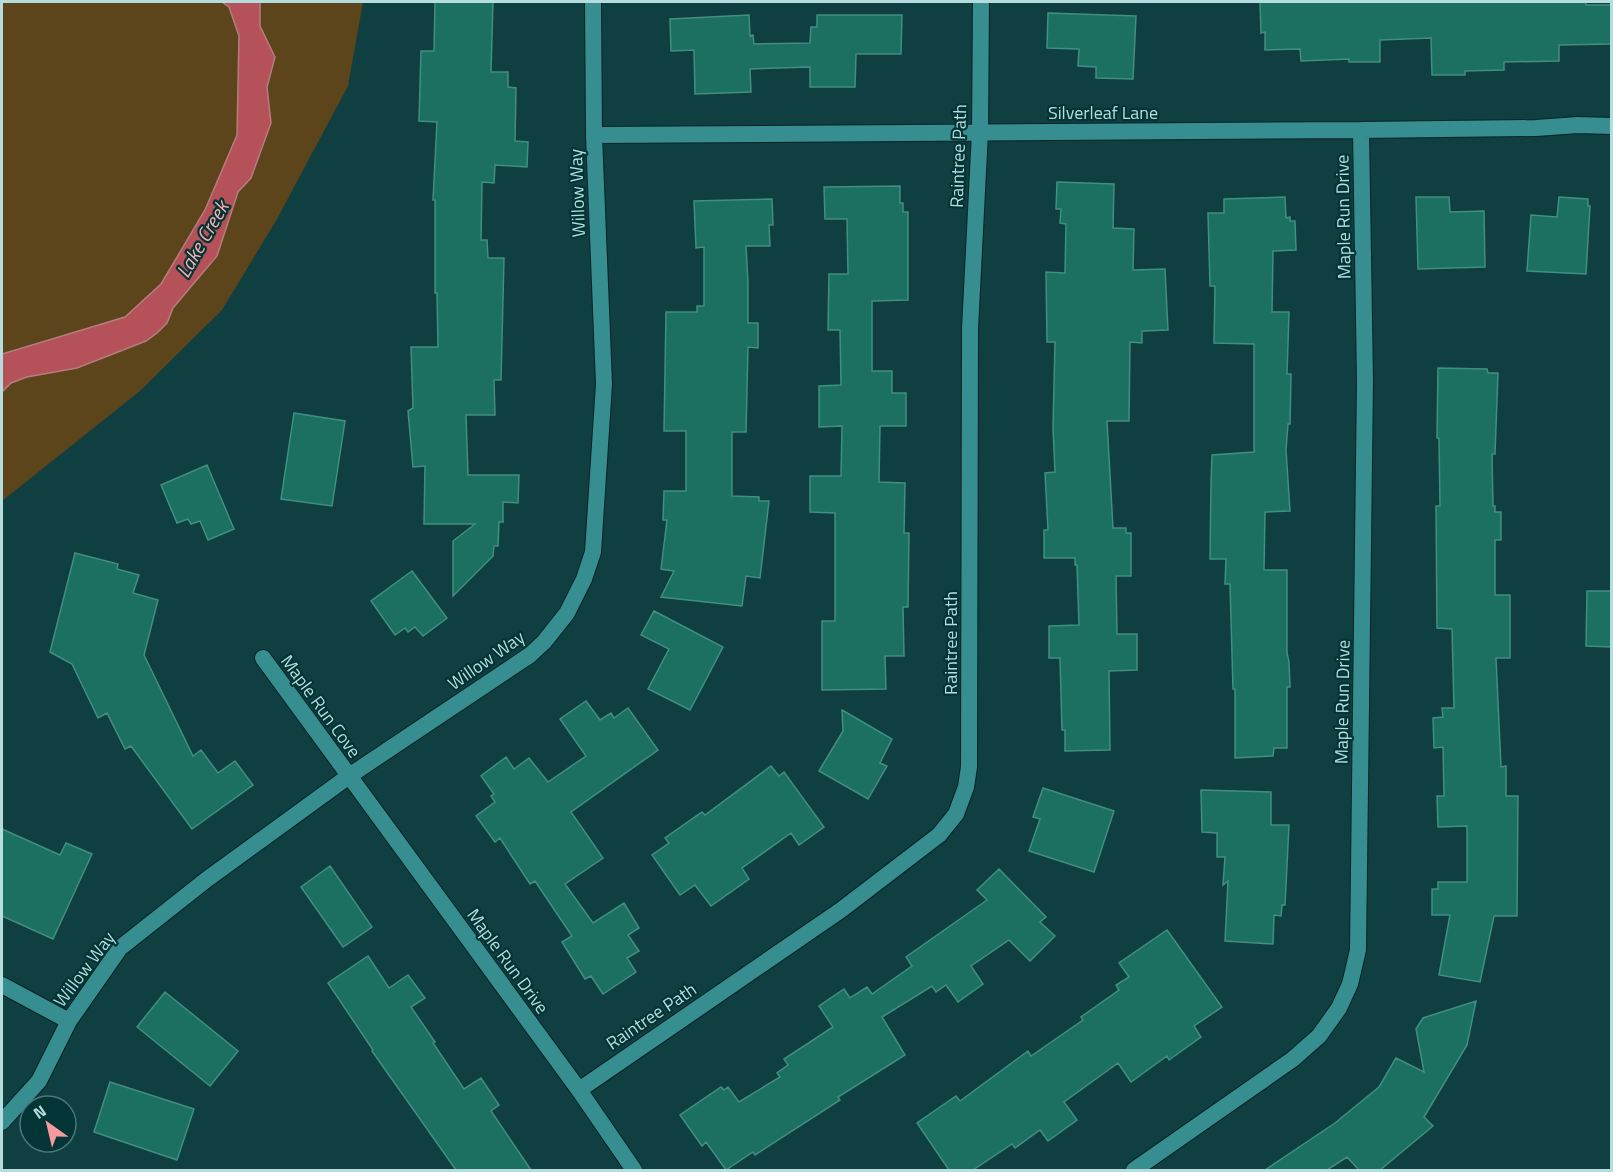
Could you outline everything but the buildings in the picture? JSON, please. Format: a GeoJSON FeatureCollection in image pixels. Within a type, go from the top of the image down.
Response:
{"type":"FeatureCollection","features":[{"type":"Feature","properties":{"kind":"street","name":"Willow Way"},"geometry":{"type":"LineString","coordinates":[[2,1122],[39,1081],[69,1021],[120,948],[206,880],[349,776],[530,655],[544,642],[567,613],[584,579],[593,552],[604,384],[594,135],[593,2]]}},
{"type":"Feature","properties":{"kind":"street","name":"Raintree Path"},"geometry":{"type":"LineString","coordinates":[[579,1090],[841,910],[939,835],[956,814],[966,788],[969,767],[970,329],[980,132],[981,2]]}},
{"type":"Feature","properties":{"kind":"street","name":"Silverleaf Lane"},"geometry":{"type":"LineString","coordinates":[[594,135],[1611,126]]}},
{"type":"Feature","properties":{"kind":"street","name":"Maple Run Drive"},"geometry":{"type":"LineString","coordinates":[[1134,1170],[1293,1059],[1319,1036],[1343,1000],[1350,984],[1358,950],[1365,381],[1360,130]]}},
{"type":"Feature","properties":{"kind":"street","name":"Maple Run Cove"},"geometry":{"type":"LineString","coordinates":[[263,658],[349,776]]}},
{"type":"Feature","properties":{"kind":"street","name":"Maple Run Drive"},"geometry":{"type":"LineString","coordinates":[[349,776],[579,1090],[634,1170]]}},
{"type":"Feature","properties":{"kind":"street"},"geometry":{"type":"LineString","coordinates":[[2,985],[69,1021]]}},
{"type":"Feature","properties":{"kind":"shaded area"},"geometry":{"type":"Polygon","coordinates":[[[2,2],[363,2],[348,86],[277,219],[222,310],[140,391],[2,501],[2,2]]]}},
{"type":"Feature","properties":{"kind":"water","name":"Lake Creek"},"geometry":{"type":"Polygon","coordinates":[[[222,2],[260,2],[260,26],[275,57],[267,87],[271,123],[251,178],[238,192],[217,256],[173,308],[167,323],[146,341],[77,368],[27,377],[11,383],[2,392],[2,354],[125,317],[161,284],[205,210],[237,135],[239,36],[229,7],[222,2]]]}}]}
